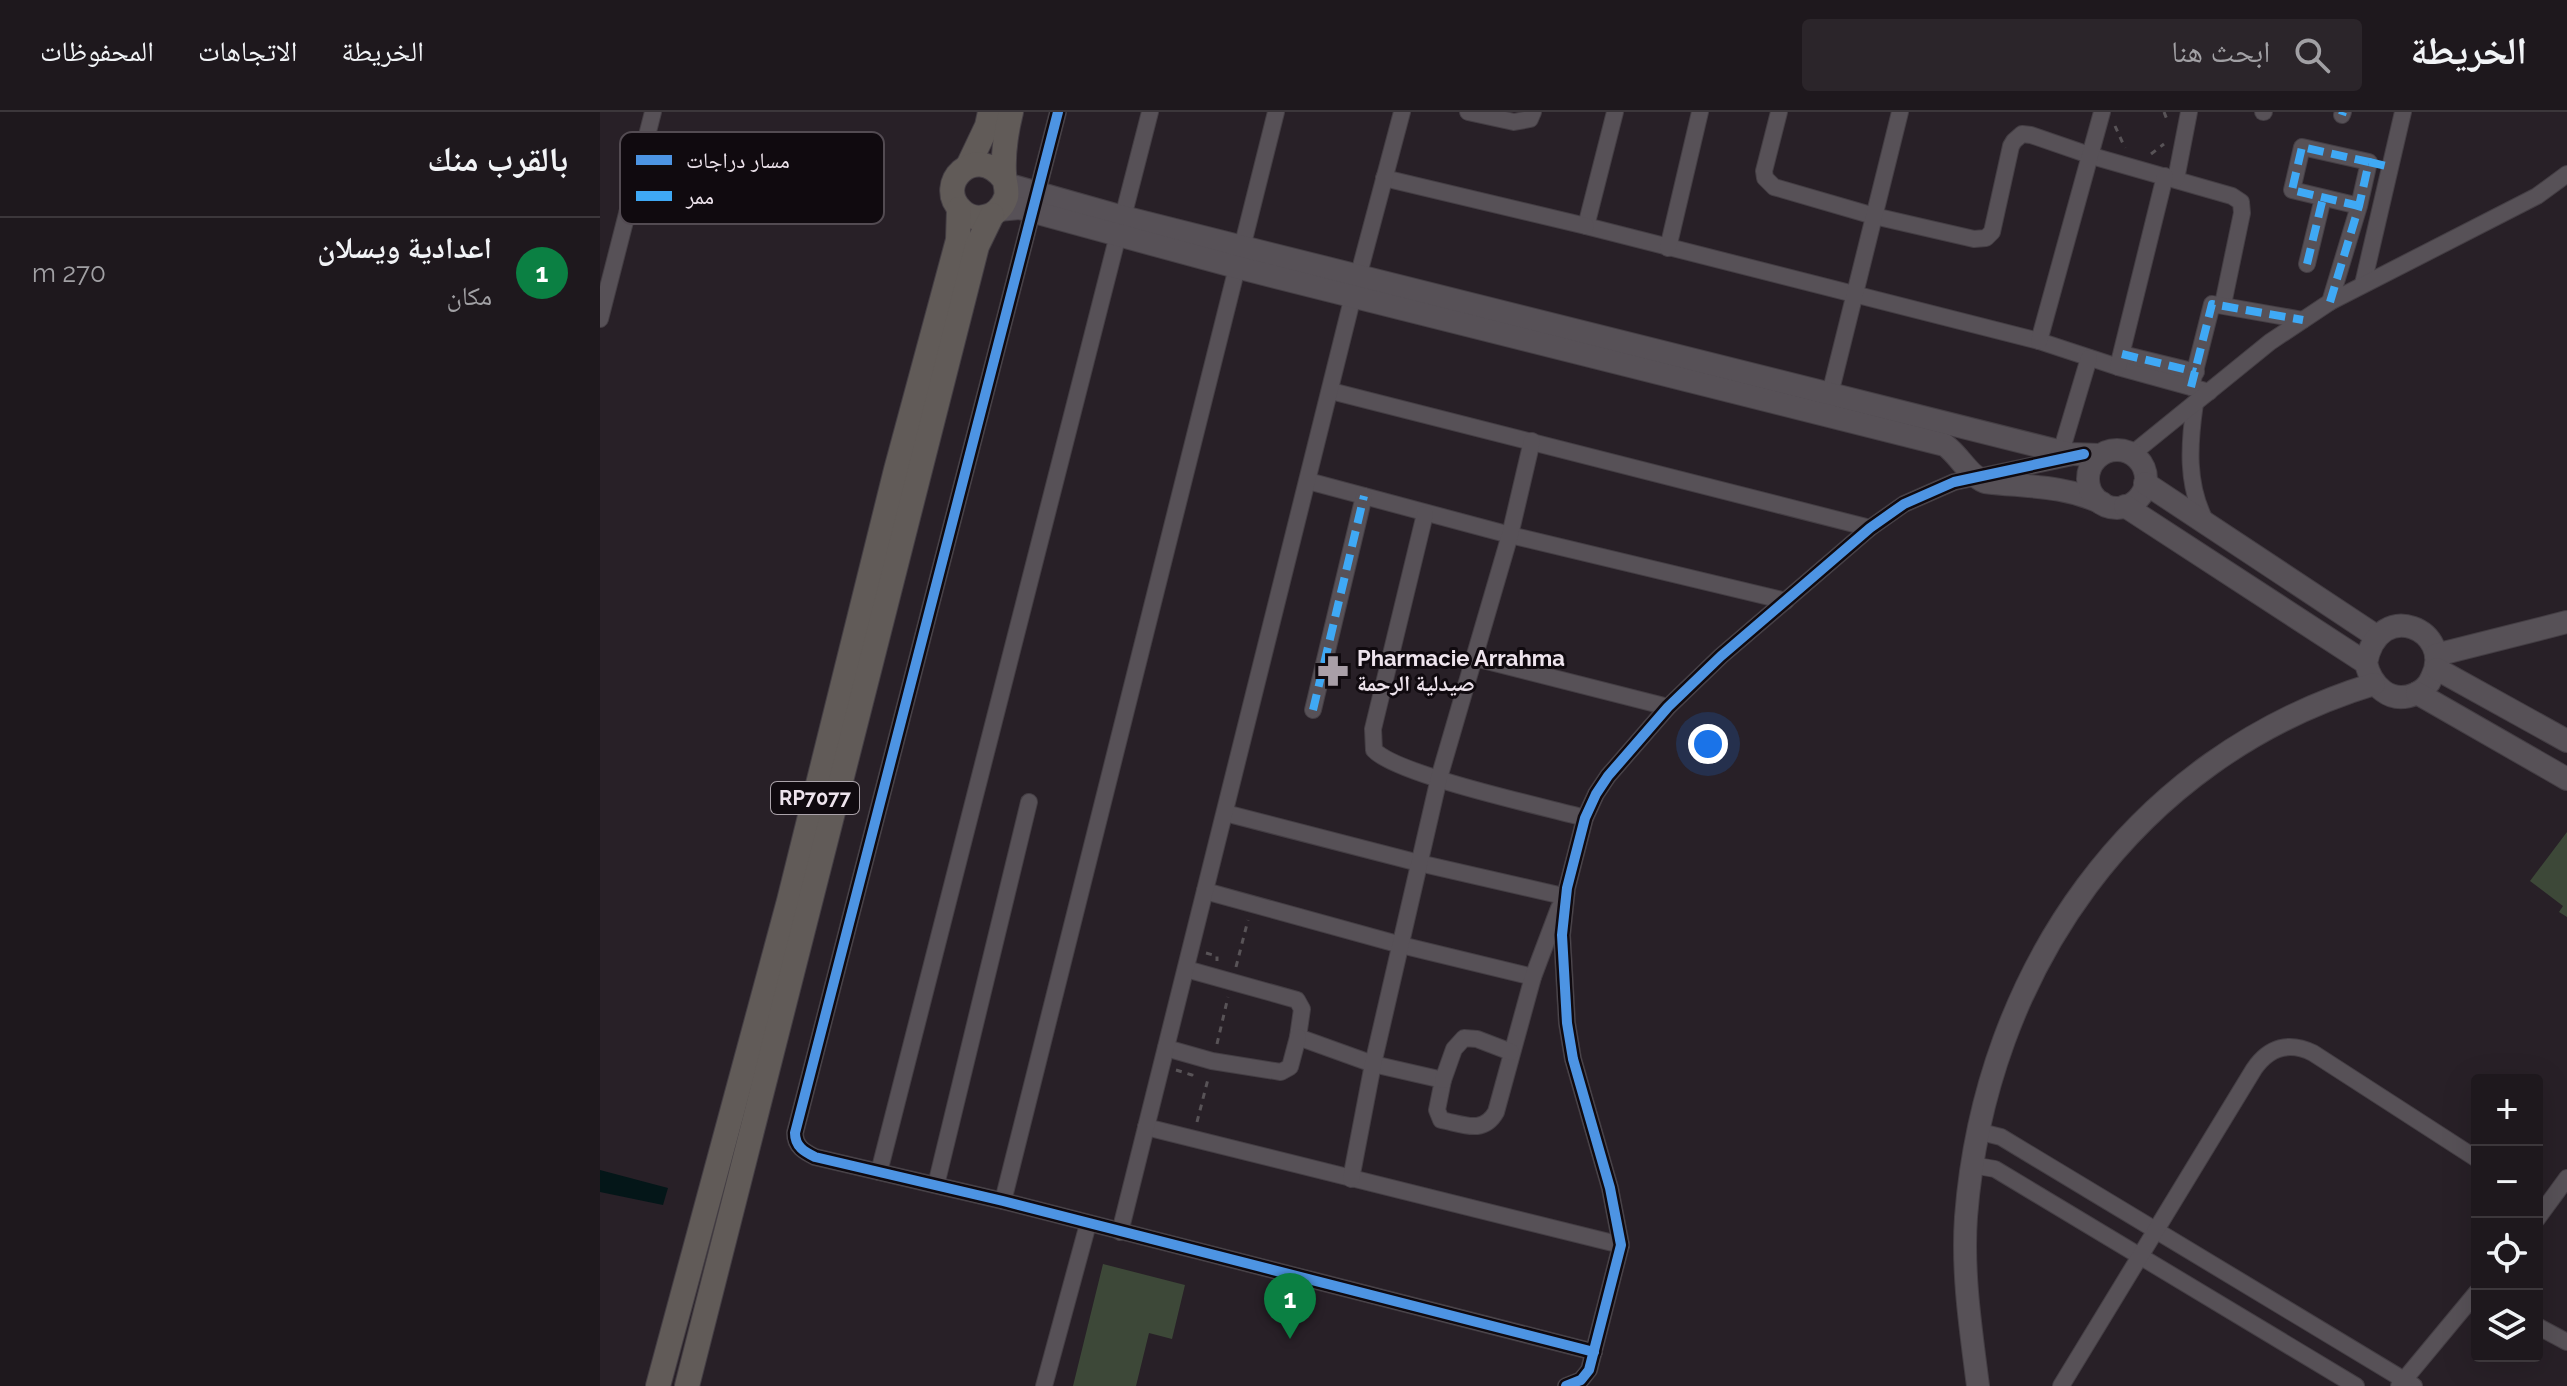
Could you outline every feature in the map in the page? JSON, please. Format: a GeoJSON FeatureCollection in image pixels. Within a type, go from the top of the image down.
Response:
{"type":"FeatureCollection","features":[{"type":"Feature","properties":{"kind":"main road","name":"RP7077"},"geometry":{"type":"LineString","coordinates":[[658,1386],[789,901],[896,470],[958,240],[959,209],[952,189],[957,175],[968,166],[987,126],[990,112]]}},
{"type":"Feature","properties":{"kind":"main road","name":"RP7077"},"geometry":{"type":"LineString","coordinates":[[687,1386],[977,246],[1006,198],[1006,132],[1011,112]]}},
{"type":"Feature","properties":{"kind":"main road"},"geometry":{"type":"LineString","coordinates":[[968,166],[984,164],[998,171],[1004,181]]}},
{"type":"Feature","properties":{"kind":"main road"},"geometry":{"type":"LineString","coordinates":[[959,209],[975,217],[995,212]]}},
{"type":"Feature","properties":{"kind":"street"},"geometry":{"type":"LineString","coordinates":[[648,132],[653,112]]}},
{"type":"Feature","properties":{"kind":"street"},"geometry":{"type":"LineString","coordinates":[[1058,112],[795,1133],[797,1143],[807,1153],[879,1172],[1594,1352]]}},
{"type":"Feature","properties":{"kind":"street"},"geometry":{"type":"LineString","coordinates":[[879,1172],[1150,112]]}},
{"type":"Feature","properties":{"kind":"street"},"geometry":{"type":"LineString","coordinates":[[1003,1201],[1276,112]]}},
{"type":"Feature","properties":{"kind":"street"},"geometry":{"type":"LineString","coordinates":[[1120,1232],[1402,112]]}},
{"type":"Feature","properties":{"kind":"street"},"geometry":{"type":"LineString","coordinates":[[1468,112],[1520,122],[1530,119],[1533,112]]}},
{"type":"Feature","properties":{"kind":"street"},"geometry":{"type":"LineString","coordinates":[[1586,226],[1615,112]]}},
{"type":"Feature","properties":{"kind":"street"},"geometry":{"type":"LineString","coordinates":[[1668,248],[1700,112]]}},
{"type":"Feature","properties":{"kind":"street"},"geometry":{"type":"LineString","coordinates":[[1779,112],[1764,171],[1769,184],[1874,216],[1974,239],[1986,238],[1992,232],[2011,146],[2022,134],[2232,196],[2243,207],[2223,304]]}},
{"type":"Feature","properties":{"kind":"street"},"geometry":{"type":"LineString","coordinates":[[1827,404],[1900,112]]}},
{"type":"Feature","properties":{"kind":"street"},"geometry":{"type":"LineString","coordinates":[[2120,360],[2170,178],[2184,139],[2189,112]]}},
{"type":"Feature","properties":{"kind":"street"},"geometry":{"type":"LineString","coordinates":[[2363,284],[2403,112]]}},
{"type":"Feature","properties":{"kind":"street"},"geometry":{"type":"LineString","coordinates":[[2039,341],[2102,115]]}},
{"type":"Feature","properties":{"kind":"street"},"geometry":{"type":"LineString","coordinates":[[2359,206],[2292,190],[2302,147],[2390,167]]}},
{"type":"Feature","properties":{"kind":"street"},"geometry":{"type":"LineString","coordinates":[[2330,302],[2369,162]]}},
{"type":"Feature","properties":{"kind":"street"},"geometry":{"type":"LineString","coordinates":[[1384,178],[2039,341],[2089,358],[2120,360],[2209,392],[2270,342],[2330,302],[2537,196],[2567,174]]}},
{"type":"Feature","properties":{"kind":"street"},"geometry":{"type":"LineString","coordinates":[[1004,181],[1035,202],[1239,257],[1827,404],[2061,452],[2092,455]]}},
{"type":"Feature","properties":{"kind":"street"},"geometry":{"type":"LineString","coordinates":[[2307,264],[2323,198]]}},
{"type":"Feature","properties":{"kind":"street"},"geometry":{"type":"LineString","coordinates":[[995,212],[1035,202]]}},
{"type":"Feature","properties":{"kind":"street"},"geometry":{"type":"LineString","coordinates":[[600,319],[624,224]]}},
{"type":"Feature","properties":{"kind":"street"},"geometry":{"type":"LineString","coordinates":[[2206,524],[2192,490],[2190,437],[2194,387],[2212,304],[2303,320]]}},
{"type":"Feature","properties":{"kind":"street"},"geometry":{"type":"LineString","coordinates":[[2061,452],[2089,358]]}},
{"type":"Feature","properties":{"kind":"street"},"geometry":{"type":"LineString","coordinates":[[2132,454],[2194,387]]}},
{"type":"Feature","properties":{"kind":"street"},"geometry":{"type":"LineString","coordinates":[[1331,391],[1870,528]]}},
{"type":"Feature","properties":{"kind":"street"},"geometry":{"type":"LineString","coordinates":[[1511,1052],[1477,1039],[1464,1038],[1454,1049],[1443,1080],[1437,1110],[1441,1120],[1481,1126],[1491,1121],[1533,977],[1565,892],[1585,818],[1596,794],[1668,707],[1721,656],[1870,528],[1921,496],[1954,482],[1974,477],[2116,450],[2132,454],[2143,466],[2145,483],[2139,497],[2125,506],[2110,507],[2081,493],[1985,482],[1974,477],[1945,445],[1827,404]]}},
{"type":"Feature","properties":{"kind":"street"},"geometry":{"type":"LineString","coordinates":[[1351,1179],[1373,1064],[1439,778],[1510,535],[1532,441]]}},
{"type":"Feature","properties":{"kind":"street"},"geometry":{"type":"LineString","coordinates":[[2092,455],[2088,481],[2102,503]]}},
{"type":"Feature","properties":{"kind":"street"},"geometry":{"type":"LineString","coordinates":[[1308,481],[1425,514],[1786,601]]}},
{"type":"Feature","properties":{"kind":"street"},"geometry":{"type":"LineString","coordinates":[[2145,483],[2376,636]]}},
{"type":"Feature","properties":{"kind":"street"},"geometry":{"type":"LineString","coordinates":[[1313,710],[1364,496]]}},
{"type":"Feature","properties":{"kind":"street"},"geometry":{"type":"LineString","coordinates":[[2125,506],[2366,663]]}},
{"type":"Feature","properties":{"kind":"street"},"geometry":{"type":"LineString","coordinates":[[1425,514],[1372,738],[1374,750],[1380,757],[1439,778],[1585,818]]}},
{"type":"Feature","properties":{"kind":"street"},"geometry":{"type":"LineString","coordinates":[[2436,662],[2567,622]]}},
{"type":"Feature","properties":{"kind":"street"},"geometry":{"type":"LineString","coordinates":[[2404,625],[2415,628],[2432,643],[2436,662],[2429,683],[2417,693],[2405,697],[2393,696],[2374,684],[2368,675],[2366,663],[2369,646],[2376,636],[2387,628],[2404,625]]}},
{"type":"Feature","properties":{"kind":"street"},"geometry":{"type":"LineString","coordinates":[[1475,658],[1668,707]]}},
{"type":"Feature","properties":{"kind":"street"},"geometry":{"type":"LineString","coordinates":[[2436,662],[2567,741]]}},
{"type":"Feature","properties":{"kind":"street"},"geometry":{"type":"LineString","coordinates":[[1978,1386],[1967,1278],[1966,1220],[1977,1131],[1993,1069],[2016,1008],[2042,957],[2082,894],[2115,850],[2151,811],[2190,779],[2236,748],[2321,703],[2374,684]]}},
{"type":"Feature","properties":{"kind":"street"},"geometry":{"type":"LineString","coordinates":[[2417,693],[2567,779]]}},
{"type":"Feature","properties":{"kind":"street"},"geometry":{"type":"LineString","coordinates":[[936,1185],[1029,802]]}},
{"type":"Feature","properties":{"kind":"street"},"geometry":{"type":"LineString","coordinates":[[1225,813],[1419,863],[1565,892]]}},
{"type":"Feature","properties":{"kind":"street"},"geometry":{"type":"LineString","coordinates":[[1205,891],[1401,945],[1533,977]]}},
{"type":"Feature","properties":{"kind":"street"},"geometry":{"type":"LineString","coordinates":[[1565,892],[1562,935],[1567,1023],[1573,1059],[1610,1188],[1621,1245],[1586,1375],[1566,1386]]}},
{"type":"Feature","properties":{"kind":"street"},"geometry":{"type":"LineString","coordinates":[[1166,1048],[1212,1061],[1286,1071],[1290,1067],[1298,1037],[1302,1009],[1293,998],[1186,969]]}},
{"type":"Feature","properties":{"kind":"street"},"geometry":{"type":"LineString","coordinates":[[1298,1037],[1373,1064],[1443,1080]]}},
{"type":"Feature","properties":{"kind":"street"},"geometry":{"type":"LineString","coordinates":[[2061,1386],[2254,1069],[2269,1051],[2293,1047],[2313,1053],[2471,1155]]}},
{"type":"Feature","properties":{"kind":"street"},"geometry":{"type":"LineString","coordinates":[[1146,1127],[1621,1245]]}},
{"type":"Feature","properties":{"kind":"street"},"geometry":{"type":"LineString","coordinates":[[1977,1131],[2001,1137],[2406,1384],[2471,1301]]}},
{"type":"Feature","properties":{"kind":"street"},"geometry":{"type":"LineString","coordinates":[[1972,1165],[1995,1169],[2356,1386]]}},
{"type":"Feature","properties":{"kind":"street"},"geometry":{"type":"LineString","coordinates":[[2543,1201],[2567,1178]]}},
{"type":"Feature","properties":{"kind":"street"},"geometry":{"type":"LineString","coordinates":[[1044,1386],[1088,1224]]}},
{"type":"Feature","properties":{"kind":"street"},"geometry":{"type":"LineString","coordinates":[[2543,1329],[2567,1342]]}},
{"type":"Feature","properties":{"kind":"path"},"geometry":{"type":"LineString","coordinates":[[2102,115],[2113,120],[2133,168],[2175,136],[2184,139]]}},
{"type":"Feature","properties":{"kind":"path"},"geometry":{"type":"LineString","coordinates":[[1192,1139],[1251,904]]}},
{"type":"Feature","properties":{"kind":"green space"},"geometry":{"type":"Polygon","coordinates":[[[2567,832],[2567,917],[2559,912],[2563,906],[2530,881],[2567,832]]]}},
{"type":"Feature","properties":{"kind":"green space"},"geometry":{"type":"Polygon","coordinates":[[[1103,1264],[1185,1285],[1172,1339],[1149,1333],[1136,1386],[1073,1386],[1103,1264]]]}},
{"type":"Feature","properties":{"kind":"shaded area"},"geometry":{"type":"Polygon","coordinates":[[[600,1170],[668,1188],[663,1205],[600,1192],[600,1170]]]}},
{"type":"Feature","properties":{"kind":"marked path"},"geometry":{"type":"LineString","coordinates":[[2330,302],[2359,206],[2369,162],[2302,147],[2292,190],[2359,206]]}},
{"type":"Feature","properties":{"kind":"marked path"},"geometry":{"type":"LineString","coordinates":[[2369,162],[2390,167]]}},
{"type":"Feature","properties":{"kind":"marked path"},"geometry":{"type":"LineString","coordinates":[[2307,264],[2323,198]]}},
{"type":"Feature","properties":{"kind":"marked path"},"geometry":{"type":"LineString","coordinates":[[2191,387],[2212,304],[2303,320]]}},
{"type":"Feature","properties":{"kind":"marked path"},"geometry":{"type":"LineString","coordinates":[[2122,354],[2196,372]]}},
{"type":"Feature","properties":{"kind":"marked path"},"geometry":{"type":"LineString","coordinates":[[1313,710],[1364,496]]}},
{"type":"Feature","properties":{"kind":"cycle path"},"geometry":{"type":"LineString","coordinates":[[1058,112],[795,1133],[797,1142],[804,1151],[815,1157],[1003,1201],[1594,1352]]}},
{"type":"Feature","properties":{"kind":"cycle path"},"geometry":{"type":"LineString","coordinates":[[1566,1386],[1581,1380],[1589,1370],[1621,1245],[1610,1188],[1573,1059],[1567,1023],[1562,935],[1567,888],[1585,818],[1596,794],[1668,707],[1721,656],[1870,528],[1904,504],[1954,482],[2084,454]]}},
{"type":"Feature","properties":{"kind":"place","name":"Pharmacie Arrahma صيدلية الرحمة"},"geometry":{"type":"Point","coordinates":[1333,671]}},
{"type":"Feature","properties":{"kind":"place","name":"اعدادية ويسلان"},"geometry":{"type":"Point","coordinates":[1290,1339]}}]}
